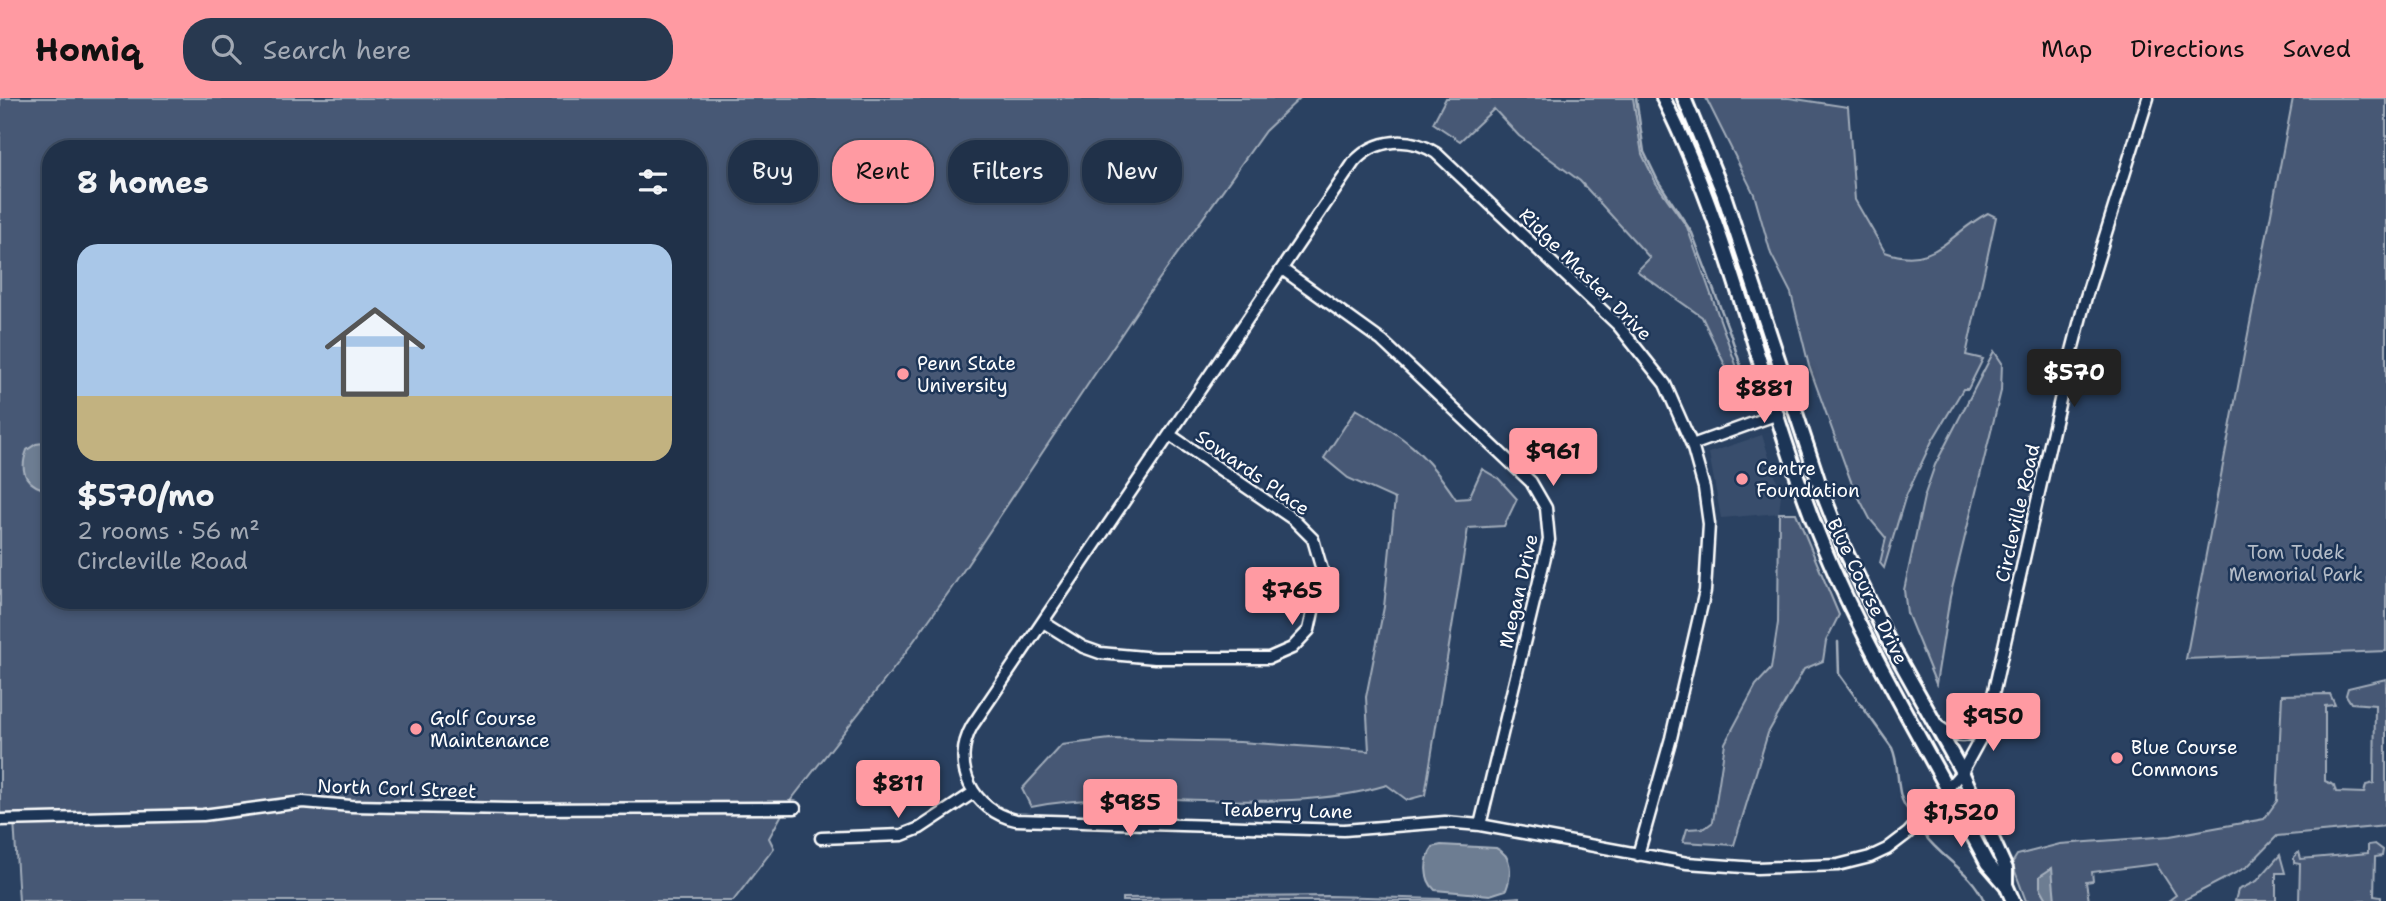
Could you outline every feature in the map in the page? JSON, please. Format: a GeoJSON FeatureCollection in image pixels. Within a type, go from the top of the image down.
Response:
{"type":"FeatureCollection","features":[{"type":"Feature","properties":{"kind":"main road","name":"Blue Course Drive"},"geometry":{"type":"LineString","coordinates":[[1663,98],[1697,173],[1811,515],[1850,606],[1987,863],[2006,885],[2013,901]]}},
{"type":"Feature","properties":{"kind":"main road","name":"Blue Course Drive"},"geometry":{"type":"LineString","coordinates":[[1684,98],[1724,195],[1833,520],[1873,611],[1962,772],[2006,869],[2006,885]]}},
{"type":"Feature","properties":{"kind":"street","name":"Circleville Road"},"geometry":{"type":"LineString","coordinates":[[1948,788],[1981,743],[1989,716],[2065,378],[2086,298],[2148,98]]}},
{"type":"Feature","properties":{"kind":"street","name":"Ridge Master Drive"},"geometry":{"type":"LineString","coordinates":[[1282,269],[1359,157],[1374,147],[1392,142],[1427,147],[1618,325],[1665,384],[1692,444],[1704,488],[1709,524],[1705,591],[1671,738],[1638,855]]}},
{"type":"Feature","properties":{"kind":"street","name":"Teaberry Lane"},"geometry":{"type":"LineString","coordinates":[[1282,269],[968,733],[962,761],[974,793],[998,815],[1016,820],[1344,830],[1424,823],[1480,825],[1687,863],[1757,868],[1850,863],[1887,849],[1921,819],[1948,788]]}},
{"type":"Feature","properties":{"kind":"street","name":"Megan Drive"},"geometry":{"type":"LineString","coordinates":[[1282,269],[1382,341],[1531,482],[1546,508],[1549,540],[1480,825]]}},
{"type":"Feature","properties":{"kind":"street"},"geometry":{"type":"LineString","coordinates":[[1692,444],[1778,414]]}},
{"type":"Feature","properties":{"kind":"street","name":"Sowards Place"},"geometry":{"type":"LineString","coordinates":[[1043,622],[1083,647],[1101,653],[1155,658],[1269,658],[1292,648],[1309,630],[1322,570],[1313,539],[1293,519],[1170,435]]}},
{"type":"Feature","properties":{"kind":"street"},"geometry":{"type":"LineString","coordinates":[[1935,724],[1951,734],[1968,736],[1979,730],[1989,716]]}},
{"type":"Feature","properties":{"kind":"street"},"geometry":{"type":"LineString","coordinates":[[821,838],[902,835],[920,828],[974,793]]}},
{"type":"Feature","properties":{"kind":"street","name":"North Corl Street"},"geometry":{"type":"LineString","coordinates":[[0,820],[203,814],[303,802],[351,806],[532,810],[794,808]]}},
{"type":"Feature","properties":{"kind":"street"},"geometry":{"type":"LineString","coordinates":[[1921,819],[1946,813],[1966,823]]}},
{"type":"Feature","properties":{"kind":"shaded area"},"geometry":{"type":"Polygon","coordinates":[[[1762,435],[1781,494],[1779,513],[1721,518],[1709,453],[1762,435]]]}},
{"type":"Feature","properties":{"kind":"shaded area"},"geometry":{"type":"Polygon","coordinates":[[[42,443],[42,489],[30,482],[24,472],[27,450],[42,443]]]}},
{"type":"Feature","properties":{"kind":"shaded area"},"geometry":{"type":"Polygon","coordinates":[[[1441,845],[1496,848],[1502,851],[1510,866],[1506,890],[1490,895],[1435,890],[1428,880],[1427,863],[1433,847],[1441,845]]]}},
{"type":"Feature","properties":{"kind":"shaded area"},"geometry":{"type":"Polygon","coordinates":[[[2052,868],[2055,901],[2048,901],[2040,887],[2040,876],[2052,868]]]}},
{"type":"Feature","properties":{"kind":"green space","name":"Penn State University"},"geometry":{"type":"Polygon","coordinates":[[[0,98],[1300,98],[1265,131],[1145,299],[951,589],[898,663],[787,805],[769,838],[774,848],[733,901],[19,901],[14,820],[0,820],[0,98]]]}},
{"type":"Feature","properties":{"kind":"green space"},"geometry":{"type":"Polygon","coordinates":[[[1446,98],[1633,98],[1642,154],[1656,183],[1687,227],[1750,404],[1744,405],[1702,317],[1637,271],[1650,258],[1580,181],[1519,136],[1494,109],[1460,141],[1433,123],[1446,98]]]}},
{"type":"Feature","properties":{"kind":"green space"},"geometry":{"type":"Polygon","coordinates":[[[1706,98],[1789,98],[1848,107],[1855,200],[1885,252],[1902,256],[1929,253],[1988,213],[1996,217],[1966,355],[1983,359],[1968,389],[1963,389],[1932,441],[1905,498],[1884,568],[1880,563],[1886,538],[1870,519],[1852,484],[1809,366],[1791,293],[1771,254],[1754,194],[1706,98]]]}},
{"type":"Feature","properties":{"kind":"green space","name":"Tom Tudek Memorial Park"},"geometry":{"type":"Polygon","coordinates":[[[2293,98],[2386,98],[2386,651],[2186,659],[2293,98]]]}},
{"type":"Feature","properties":{"kind":"green space"},"geometry":{"type":"Polygon","coordinates":[[[1994,351],[2002,363],[2001,391],[1950,597],[1936,684],[1907,613],[1904,590],[1924,497],[1935,465],[1994,351]]]}},
{"type":"Feature","properties":{"kind":"green space"},"geometry":{"type":"Polygon","coordinates":[[[1356,409],[1413,447],[1434,469],[1456,499],[1469,498],[1482,469],[1499,479],[1517,499],[1504,526],[1468,528],[1425,795],[1407,800],[1387,785],[1344,795],[1299,800],[1119,799],[1031,807],[1022,789],[1062,745],[1110,739],[1240,742],[1369,751],[1366,697],[1384,607],[1395,499],[1348,478],[1324,458],[1356,409]]]}},
{"type":"Feature","properties":{"kind":"green space"},"geometry":{"type":"Polygon","coordinates":[[[1779,513],[1796,513],[1839,615],[1826,641],[1823,661],[1804,669],[1768,733],[1734,845],[1683,842],[1687,829],[1705,828],[1713,822],[1725,743],[1756,685],[1771,669],[1778,623],[1779,513]]]}},
{"type":"Feature","properties":{"kind":"green space"},"geometry":{"type":"Polygon","coordinates":[[[2386,679],[2386,826],[2277,836],[2247,867],[2182,901],[2168,901],[2176,895],[2156,864],[2092,872],[2093,881],[2086,882],[2089,901],[2026,901],[2012,863],[2017,855],[2060,844],[2170,836],[2264,819],[2277,801],[2282,695],[2330,694],[2335,705],[2325,706],[2325,781],[2334,785],[2336,792],[2364,793],[2366,785],[2374,783],[2375,705],[2351,703],[2346,695],[2348,688],[2386,679]]]}},
{"type":"Feature","properties":{"kind":"green space"},"geometry":{"type":"Polygon","coordinates":[[[2375,844],[2383,850],[2382,856],[2375,857],[2374,896],[2381,897],[2381,901],[2299,901],[2300,864],[2294,863],[2294,857],[2299,852],[2301,859],[2368,853],[2368,845],[2375,844]]]}},
{"type":"Feature","properties":{"kind":"green space"},"geometry":{"type":"Polygon","coordinates":[[[2280,855],[2285,873],[2276,873],[2276,901],[2235,901],[2238,890],[2257,881],[2280,855]]]}},
{"type":"Feature","properties":{"kind":"green space"},"geometry":{"type":"Polygon","coordinates":[[[1329,896],[1479,900],[1520,897],[1520,901],[1122,901],[1122,898],[1329,896]]]}},
{"type":"Feature","properties":{"kind":"waterway"},"geometry":{"type":"LineString","coordinates":[[1636,98],[1644,152],[1658,181],[1692,233],[1754,406]]}},
{"type":"Feature","properties":{"kind":"waterway"},"geometry":{"type":"LineString","coordinates":[[1838,642],[1839,674],[1892,748],[1901,797],[1909,811]]}},
{"type":"Feature","properties":{"kind":"waterway"},"geometry":{"type":"LineString","coordinates":[[1924,834],[1972,881],[1984,901]]}},
{"type":"Feature","properties":{"kind":"place","name":"Penn State University"},"geometry":{"type":"Point","coordinates":[903,374]}},
{"type":"Feature","properties":{"kind":"place","name":"Centre Foundation"},"geometry":{"type":"Point","coordinates":[1742,479]}},
{"type":"Feature","properties":{"kind":"place","name":"Golf Course Maintenance"},"geometry":{"type":"Point","coordinates":[416,729]}},
{"type":"Feature","properties":{"kind":"place","name":"Blue Course Commons"},"geometry":{"type":"Point","coordinates":[2117,758]}}]}
